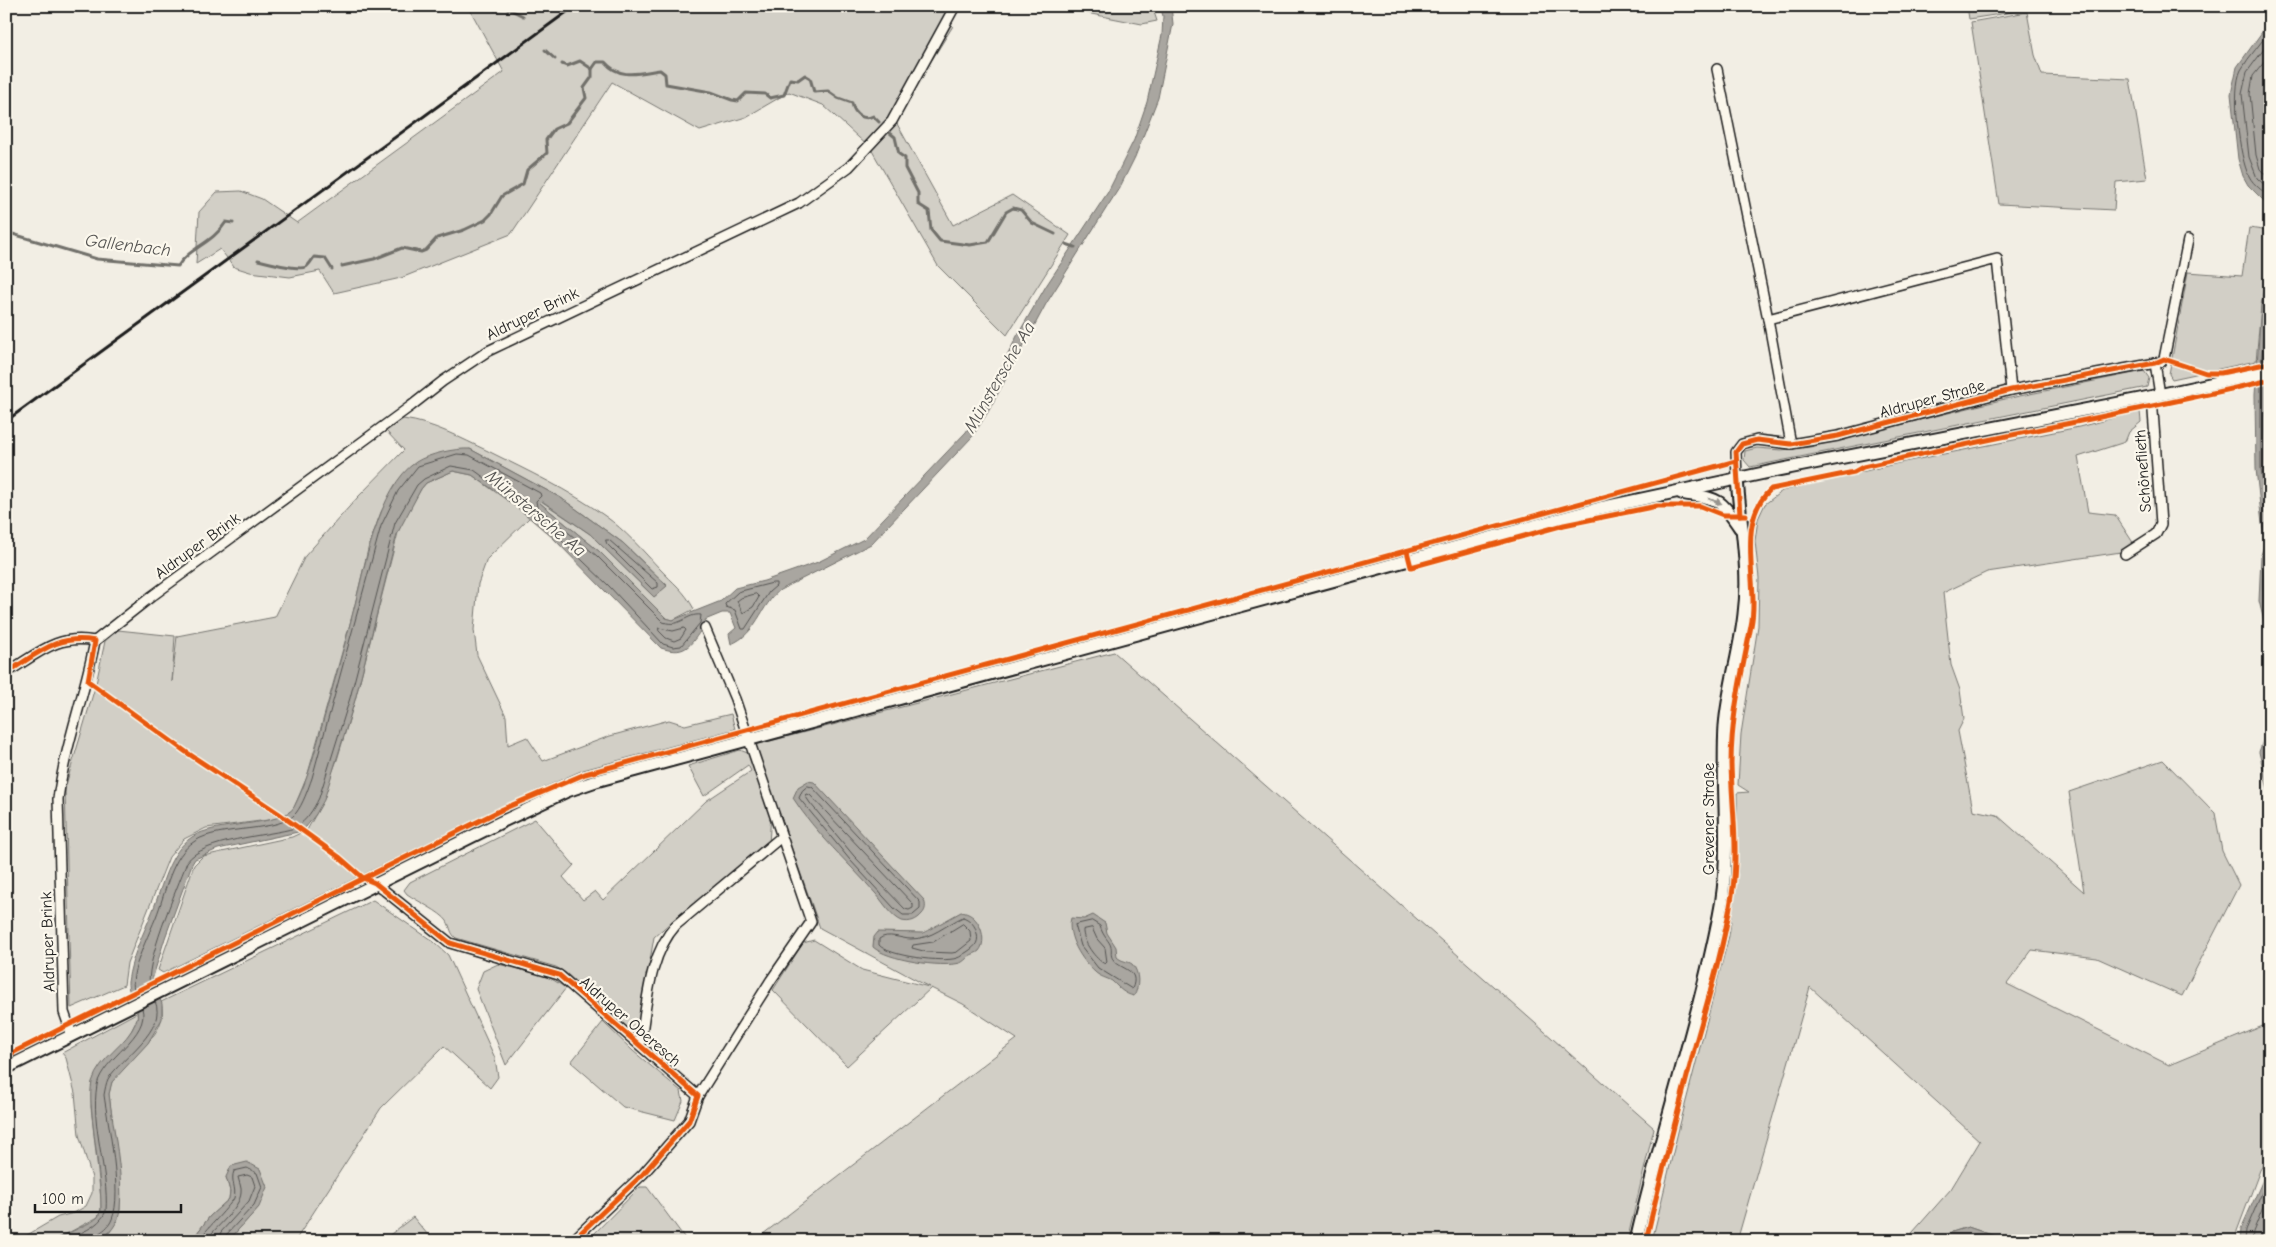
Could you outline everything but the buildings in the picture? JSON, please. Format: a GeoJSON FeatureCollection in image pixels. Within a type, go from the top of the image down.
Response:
{"type":"FeatureCollection","features":[{"type":"Feature","properties":{"kind":"main road"},"geometry":{"type":"LineString","coordinates":[[6,1068],[375,883],[567,790],[596,780],[1600,508],[1737,478],[2156,396],[2270,371]]}},
{"type":"Feature","properties":{"kind":"main road","name":"Grevener Straße"},"geometry":{"type":"LineString","coordinates":[[1636,1241],[1707,970],[1723,895],[1727,856],[1724,786],[1725,725],[1745,613],[1745,576],[1737,478]]}},
{"type":"Feature","properties":{"kind":"main road"},"geometry":{"type":"LineString","coordinates":[[1676,492],[1716,500],[1725,506],[1741,530]]}},
{"type":"Feature","properties":{"kind":"street","name":"Aldruper Brink"},"geometry":{"type":"LineString","coordinates":[[72,1035],[64,1012],[58,799],[60,780],[88,681],[96,641],[137,608],[411,406],[443,380],[488,350],[799,202],[850,167],[892,121],[955,6]]}},
{"type":"Feature","properties":{"kind":"street"},"geometry":{"type":"LineString","coordinates":[[1717,69],[1768,319],[1791,444]]}},
{"type":"Feature","properties":{"kind":"street"},"geometry":{"type":"LineString","coordinates":[[2156,396],[2155,363],[2164,359],[2188,240]]}},
{"type":"Feature","properties":{"kind":"street"},"geometry":{"type":"LineString","coordinates":[[1768,319],[1997,259],[2011,390]]}},
{"type":"Feature","properties":{"kind":"street","name":"Aldruper Straße"},"geometry":{"type":"LineString","coordinates":[[1737,478],[1736,452],[1742,444],[1757,440],[1791,444],[1838,436],[2011,390],[2155,363]]}},
{"type":"Feature","properties":{"kind":"street","name":"Schöneflieth"},"geometry":{"type":"LineString","coordinates":[[2125,554],[2156,534],[2161,524],[2156,396]]}},
{"type":"Feature","properties":{"kind":"street"},"geometry":{"type":"LineString","coordinates":[[572,1241],[643,1174],[689,1122],[698,1096],[771,980],[811,922],[780,838],[735,699],[705,628]]}},
{"type":"Feature","properties":{"kind":"street"},"geometry":{"type":"LineString","coordinates":[[6,673],[60,641],[77,638],[96,641]]}},
{"type":"Feature","properties":{"kind":"street","name":"Aldruper Oberesch"},"geometry":{"type":"LineString","coordinates":[[640,1046],[651,980],[667,935],[676,925],[780,838]]}},
{"type":"Feature","properties":{"kind":"street","name":"Aldruper Oberesch"},"geometry":{"type":"LineString","coordinates":[[375,883],[450,943],[559,975],[698,1096]]}},
{"type":"Feature","properties":{"kind":"shaded area"},"geometry":{"type":"Polygon","coordinates":[[[468,6],[954,6],[947,21],[953,26],[890,127],[896,122],[953,225],[1012,195],[1070,235],[1007,335],[938,266],[871,149],[884,135],[870,148],[823,105],[789,92],[746,117],[700,131],[612,82],[511,234],[401,278],[334,293],[320,271],[290,277],[250,272],[234,267],[220,249],[196,264],[199,212],[217,192],[241,191],[262,199],[297,223],[504,72],[468,6]]]}},
{"type":"Feature","properties":{"kind":"shaded area"},"geometry":{"type":"Polygon","coordinates":[[[1051,6],[1152,6],[1157,21],[1142,24],[1051,6]]]}},
{"type":"Feature","properties":{"kind":"shaded area"},"geometry":{"type":"Polygon","coordinates":[[[1967,6],[2033,6],[2032,9],[1969,19],[1967,6]]]}},
{"type":"Feature","properties":{"kind":"shaded area"},"geometry":{"type":"Polygon","coordinates":[[[2027,12],[2035,55],[2042,75],[2130,79],[2147,179],[2116,182],[2114,210],[1999,204],[1971,22],[2027,12]]]}},
{"type":"Feature","properties":{"kind":"shaded area"},"geometry":{"type":"Polygon","coordinates":[[[2249,228],[2270,231],[2270,255],[2261,306],[2256,361],[2172,379],[2169,374],[2188,272],[2242,276],[2249,228]]]}},
{"type":"Feature","properties":{"kind":"shaded area"},"geometry":{"type":"Polygon","coordinates":[[[2144,371],[2149,378],[2147,387],[1750,467],[1744,460],[1745,451],[1757,448],[1781,450],[1810,447],[2005,399],[2144,371]]]}},
{"type":"Feature","properties":{"kind":"shaded area"},"geometry":{"type":"Polygon","coordinates":[[[2140,411],[2141,422],[2129,432],[2125,442],[2078,457],[2088,512],[2115,515],[2134,544],[2121,552],[1987,572],[1943,593],[1951,665],[1960,690],[1964,719],[1958,731],[1973,810],[1997,815],[2084,892],[2069,792],[2163,760],[2215,813],[2222,851],[2239,885],[2182,996],[2097,958],[2032,950],[2007,984],[2169,1065],[2270,1023],[2270,1154],[2260,1170],[2237,1231],[2236,1241],[2009,1241],[1968,1227],[1949,1233],[1944,1241],[1905,1241],[1951,1189],[1980,1141],[1810,987],[1737,1241],[1652,1241],[1729,936],[1738,871],[1737,793],[1749,792],[1738,785],[1741,734],[1758,626],[1759,578],[1755,541],[1758,519],[1765,504],[1782,491],[1899,463],[2079,427],[2140,411]]]}},
{"type":"Feature","properties":{"kind":"shaded area"},"geometry":{"type":"Polygon","coordinates":[[[403,419],[436,427],[457,436],[548,481],[591,507],[620,528],[634,541],[682,592],[694,609],[673,620],[666,618],[600,552],[540,503],[541,501],[590,534],[654,597],[667,585],[623,543],[561,498],[470,449],[394,488],[381,512],[369,545],[353,613],[307,777],[293,810],[276,819],[206,828],[184,839],[169,857],[127,963],[124,985],[71,1008],[65,788],[96,684],[105,641],[118,630],[175,636],[172,682],[177,636],[275,617],[305,556],[358,497],[404,450],[385,430],[403,419]]]}},
{"type":"Feature","properties":{"kind":"shaded area"},"geometry":{"type":"Polygon","coordinates":[[[453,471],[472,475],[530,517],[487,559],[478,584],[474,630],[477,655],[506,716],[508,745],[527,737],[543,761],[610,736],[669,720],[685,725],[731,714],[735,729],[583,770],[500,807],[163,973],[158,970],[194,865],[203,856],[292,837],[307,830],[316,814],[337,760],[355,700],[400,525],[426,483],[453,471]]]}},
{"type":"Feature","properties":{"kind":"shaded area"},"geometry":{"type":"Polygon","coordinates":[[[1114,652],[1654,1128],[1627,1241],[754,1241],[1017,1039],[963,1004],[931,988],[847,1066],[773,990],[803,943],[814,940],[862,970],[929,987],[820,928],[755,745],[1114,652]]]}},
{"type":"Feature","properties":{"kind":"shaded area"},"geometry":{"type":"Polygon","coordinates":[[[740,750],[750,754],[771,814],[769,844],[654,937],[639,1024],[635,1029],[628,1029],[566,973],[556,967],[456,938],[444,918],[407,894],[404,890],[410,882],[535,819],[574,865],[563,877],[583,900],[595,891],[603,900],[706,801],[751,771],[748,765],[704,796],[688,766],[740,750]]]}},
{"type":"Feature","properties":{"kind":"shaded area"},"geometry":{"type":"Polygon","coordinates":[[[373,900],[434,942],[448,955],[495,1058],[498,1077],[490,1088],[444,1046],[381,1108],[295,1241],[228,1241],[259,1207],[226,1177],[230,1191],[229,1199],[210,1216],[191,1241],[95,1241],[110,1232],[120,1210],[120,1186],[109,1094],[111,1085],[118,1073],[153,1036],[159,1026],[162,1014],[161,1002],[373,900]]]}},
{"type":"Feature","properties":{"kind":"shaded area"},"geometry":{"type":"Polygon","coordinates":[[[498,964],[547,976],[566,988],[506,1065],[476,989],[483,971],[498,964]]]}},
{"type":"Feature","properties":{"kind":"shaded area"},"geometry":{"type":"Polygon","coordinates":[[[138,1012],[137,1020],[129,1035],[92,1083],[91,1107],[101,1199],[101,1209],[98,1217],[53,1241],[17,1241],[58,1217],[74,1213],[86,1206],[92,1193],[92,1178],[79,1135],[75,1093],[66,1058],[62,1053],[138,1012]]]}},
{"type":"Feature","properties":{"kind":"shaded area"},"geometry":{"type":"Polygon","coordinates":[[[603,1022],[633,1051],[681,1091],[683,1101],[675,1120],[623,1107],[571,1062],[603,1022]]]}},
{"type":"Feature","properties":{"kind":"shaded area"},"geometry":{"type":"Polygon","coordinates":[[[640,1187],[647,1187],[687,1241],[587,1241],[640,1187]]]}},
{"type":"Feature","properties":{"kind":"shaded area"},"geometry":{"type":"Polygon","coordinates":[[[413,1217],[433,1241],[382,1241],[413,1217]]]}},
{"type":"Feature","properties":{"kind":"water","name":"Münstersche Aa"},"geometry":{"type":"Polygon","coordinates":[[[1160,6],[1171,6],[1173,24],[1158,98],[1135,157],[1121,185],[1046,304],[988,412],[972,437],[871,544],[780,590],[773,597],[753,627],[740,639],[731,644],[729,634],[736,628],[730,613],[722,613],[705,620],[706,623],[696,637],[683,649],[677,651],[661,648],[553,538],[511,502],[472,475],[453,471],[426,483],[397,534],[355,700],[324,800],[316,814],[306,827],[298,832],[218,849],[195,859],[192,864],[152,980],[162,1004],[162,1019],[148,1043],[112,1082],[109,1094],[121,1181],[118,1219],[109,1233],[95,1241],[53,1241],[93,1221],[98,1217],[101,1210],[91,1104],[92,1082],[101,1065],[126,1038],[136,1022],[136,1007],[128,987],[128,982],[135,954],[167,870],[177,852],[192,837],[216,828],[277,818],[294,807],[314,755],[374,531],[392,490],[403,474],[416,462],[428,456],[470,449],[561,498],[623,543],[667,586],[654,597],[590,534],[542,501],[540,503],[600,552],[666,618],[673,620],[721,601],[735,588],[764,581],[818,562],[864,539],[966,432],[983,405],[1017,336],[1046,286],[1108,192],[1134,140],[1147,102],[1162,35],[1163,16],[1160,6]]]}},
{"type":"Feature","properties":{"kind":"water"},"geometry":{"type":"Polygon","coordinates":[[[2270,9],[2270,207],[2248,185],[2243,176],[2238,159],[2231,94],[2237,67],[2262,32],[2270,9]]]}},
{"type":"Feature","properties":{"kind":"water"},"geometry":{"type":"Polygon","coordinates":[[[2270,255],[2270,645],[2259,601],[2261,555],[2266,541],[2262,524],[2256,469],[2255,395],[2261,306],[2270,255]]]}},
{"type":"Feature","properties":{"kind":"water"},"geometry":{"type":"Polygon","coordinates":[[[2270,721],[2270,798],[2259,752],[2270,721]]]}},
{"type":"Feature","properties":{"kind":"water"},"geometry":{"type":"Polygon","coordinates":[[[808,781],[814,782],[924,900],[925,909],[918,918],[905,922],[895,916],[812,824],[793,798],[798,787],[808,781]]]}},
{"type":"Feature","properties":{"kind":"water"},"geometry":{"type":"Polygon","coordinates":[[[961,912],[969,914],[976,920],[982,931],[983,942],[979,951],[960,963],[928,964],[915,962],[890,956],[873,947],[874,937],[878,932],[923,933],[961,912]]]}},
{"type":"Feature","properties":{"kind":"water"},"geometry":{"type":"Polygon","coordinates":[[[1093,915],[1105,923],[1107,933],[1116,947],[1117,957],[1135,967],[1138,980],[1134,996],[1124,992],[1112,981],[1097,974],[1076,948],[1071,932],[1071,918],[1084,919],[1093,915]]]}},
{"type":"Feature","properties":{"kind":"water"},"geometry":{"type":"Polygon","coordinates":[[[247,1162],[260,1169],[267,1187],[259,1207],[228,1241],[191,1241],[210,1216],[229,1199],[230,1191],[226,1177],[231,1166],[247,1162]]]}},
{"type":"Feature","properties":{"kind":"water"},"geometry":{"type":"Polygon","coordinates":[[[2270,1164],[2270,1241],[2240,1241],[2241,1229],[2270,1164]]]}},
{"type":"Feature","properties":{"kind":"water"},"geometry":{"type":"Polygon","coordinates":[[[1968,1227],[2009,1241],[1944,1241],[1949,1233],[1968,1227]]]}},
{"type":"Feature","properties":{"kind":"waterway"},"geometry":{"type":"LineString","coordinates":[[491,6],[495,10],[505,7],[523,16]]}},
{"type":"Feature","properties":{"kind":"waterway"},"geometry":{"type":"LineString","coordinates":[[545,50],[555,59]]}},
{"type":"Feature","properties":{"kind":"waterway"},"geometry":{"type":"LineString","coordinates":[[562,64],[567,66],[580,61],[592,69]]}},
{"type":"Feature","properties":{"kind":"waterway","name":"Gallenbach"},"geometry":{"type":"LineString","coordinates":[[342,266],[374,259],[402,248],[421,252],[426,250],[437,238],[464,230],[485,220],[502,196],[523,184],[527,170],[547,153],[546,140],[554,129],[567,123],[586,98],[584,88],[592,77],[592,69],[597,62],[605,62],[617,71],[630,74],[660,70],[665,74],[666,84],[711,92],[738,101],[746,93],[765,94],[770,98],[784,95],[790,79],[798,80],[805,75],[810,78],[814,92],[828,91],[838,98],[852,103],[857,113],[862,117],[873,116],[879,122]]}},
{"type":"Feature","properties":{"kind":"waterway","name":"Gallenbach"},"geometry":{"type":"LineString","coordinates":[[890,133],[895,137],[899,154],[905,158],[905,168],[918,193],[918,204],[929,211],[931,230],[940,241],[970,245],[988,242],[1006,212],[1013,208],[1021,210],[1032,223],[1055,234]]}},
{"type":"Feature","properties":{"kind":"waterway","name":"Gallenbach"},"geometry":{"type":"LineString","coordinates":[[6,232],[97,259],[178,266],[182,260],[221,229],[226,222],[233,223]]}},
{"type":"Feature","properties":{"kind":"waterway","name":"Gallenbach"},"geometry":{"type":"LineString","coordinates":[[1066,244],[1075,247]]}},
{"type":"Feature","properties":{"kind":"waterway","name":"Gallenbach"},"geometry":{"type":"LineString","coordinates":[[258,260],[302,268],[306,267],[314,257],[325,258],[332,269]]}},
{"type":"Feature","properties":{"kind":"railway"},"geometry":{"type":"LineString","coordinates":[[6,421],[575,6]]}},
{"type":"Feature","properties":{"kind":"cycle path"},"geometry":{"type":"LineString","coordinates":[[1740,515],[1736,452],[1742,444],[1757,440],[1791,444],[1838,436],[2011,390],[2155,363],[2164,359],[2206,373],[2221,373],[2270,363]]}},
{"type":"Feature","properties":{"kind":"cycle path"},"geometry":{"type":"LineString","coordinates":[[1646,1241],[1670,1141],[1716,969],[1732,895],[1735,846],[1731,746],[1751,626],[1753,609],[1751,536],[1754,518],[1760,503],[1771,489],[1854,472],[1863,467],[2270,380]]}},
{"type":"Feature","properties":{"kind":"cycle path"},"geometry":{"type":"LineString","coordinates":[[6,1056],[503,809],[585,774],[1736,461]]}},
{"type":"Feature","properties":{"kind":"cycle path"},"geometry":{"type":"LineString","coordinates":[[1407,551],[1411,567],[1564,525],[1657,506],[1700,506],[1723,515],[1746,515]]}},
{"type":"Feature","properties":{"kind":"cycle path"},"geometry":{"type":"LineString","coordinates":[[6,673],[38,652],[58,643],[69,640],[95,641],[88,681],[186,752],[278,813],[339,857],[363,878],[375,883],[450,943],[559,975],[698,1096],[689,1121],[643,1174],[572,1241]]}}]}
